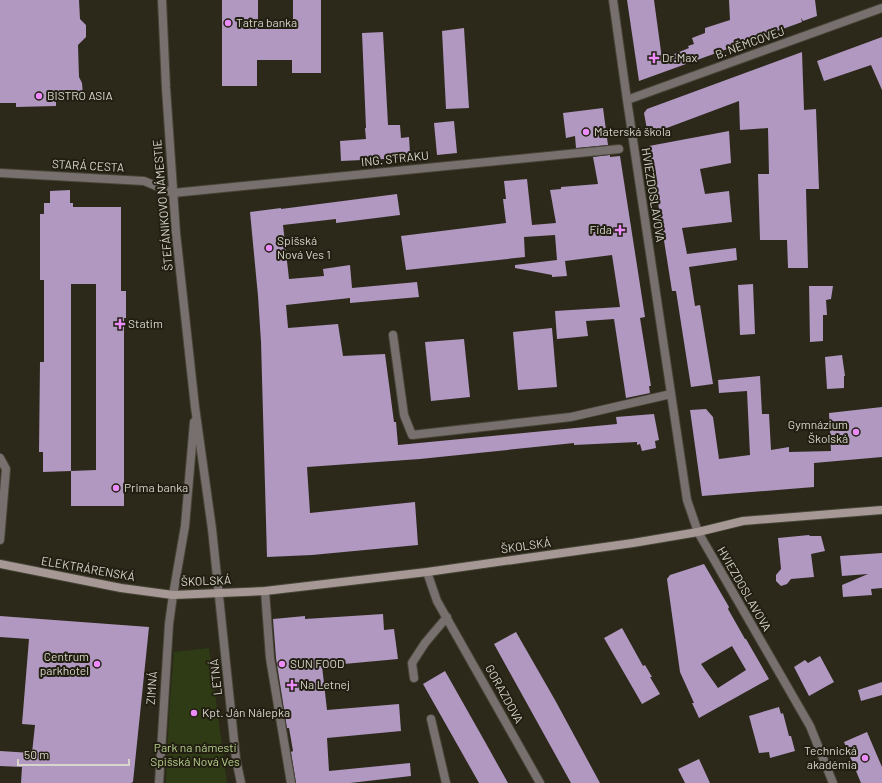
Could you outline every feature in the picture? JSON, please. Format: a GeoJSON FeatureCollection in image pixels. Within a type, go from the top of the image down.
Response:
{"type":"FeatureCollection","features":[{"type":"Feature","properties":{"kind":"main road","name":"ŠKOLSKÁ"},"geometry":{"type":"LineString","coordinates":[[173,594],[265,591],[427,572],[698,532],[742,521],[882,510]]}},
{"type":"Feature","properties":{"kind":"main road","name":"ELEKTRÁRENSKÁ"},"geometry":{"type":"LineString","coordinates":[[0,564],[122,588],[173,594]]}},
{"type":"Feature","properties":{"kind":"street","name":"ŠTEFÁNIKOVO NÁMESTIE"},"geometry":{"type":"LineString","coordinates":[[162,0],[173,193],[195,407],[212,529],[219,593]]}},
{"type":"Feature","properties":{"kind":"street","name":"HVIEZDOSLAVOVA"},"geometry":{"type":"LineString","coordinates":[[613,0],[687,500],[698,532],[810,726],[833,783]]}},
{"type":"Feature","properties":{"kind":"street","name":"B. NĚMCOVEJ"},"geometry":{"type":"LineString","coordinates":[[627,100],[882,8]]}},
{"type":"Feature","properties":{"kind":"street","name":"ING. STRAKU"},"geometry":{"type":"LineString","coordinates":[[173,193],[619,149]]}},
{"type":"Feature","properties":{"kind":"street","name":"STARÁ CESTA"},"geometry":{"type":"LineString","coordinates":[[0,173],[144,181],[173,193]]}},
{"type":"Feature","properties":{"kind":"street"},"geometry":{"type":"LineString","coordinates":[[392,335],[404,415],[412,435],[571,417],[671,394]]}},
{"type":"Feature","properties":{"kind":"street","name":"ŠTEFÁNIKOVO NÁMESTIE"},"geometry":{"type":"LineString","coordinates":[[173,594],[185,526],[195,407]]}},
{"type":"Feature","properties":{"kind":"street"},"geometry":{"type":"LineString","coordinates":[[0,458],[6,469],[0,540]]}},
{"type":"Feature","properties":{"kind":"street","name":"GORAZDOVA"},"geometry":{"type":"LineString","coordinates":[[427,572],[437,600],[540,783]]}},
{"type":"Feature","properties":{"kind":"street"},"geometry":{"type":"LineString","coordinates":[[265,591],[270,658],[291,783]]}},
{"type":"Feature","properties":{"kind":"street","name":"LETNÁ"},"geometry":{"type":"LineString","coordinates":[[219,593],[236,759],[241,783]]}},
{"type":"Feature","properties":{"kind":"street","name":"ZIMNÁ"},"geometry":{"type":"LineString","coordinates":[[159,783],[169,624],[173,594]]}},
{"type":"Feature","properties":{"kind":"street"},"geometry":{"type":"LineString","coordinates":[[414,678],[412,663],[425,643],[447,617]]}},
{"type":"Feature","properties":{"kind":"street"},"geometry":{"type":"LineString","coordinates":[[431,719],[446,783]]}},
{"type":"Feature","properties":{"kind":"green space","name":"Park na námestí Spišská Nová Ves"},"geometry":{"type":"Polygon","coordinates":[[[209,648],[227,783],[166,783],[169,714],[174,652],[209,648]]]}},
{"type":"Feature","properties":{"kind":"building"},"geometry":{"type":"Polygon","coordinates":[[[0,0],[79,0],[80,19],[86,25],[86,37],[78,45],[79,77],[82,83],[83,95],[56,95],[56,106],[16,107],[16,103],[0,103],[0,0]]]}},
{"type":"Feature","properties":{"kind":"building"},"geometry":{"type":"Polygon","coordinates":[[[222,0],[258,0],[258,29],[293,29],[293,0],[321,0],[321,73],[292,73],[292,60],[257,60],[257,86],[222,86],[222,0]]]}},
{"type":"Feature","properties":{"kind":"building"},"geometry":{"type":"Polygon","coordinates":[[[627,0],[654,0],[662,59],[689,48],[688,46],[694,44],[692,38],[705,33],[705,28],[730,20],[729,0],[815,0],[817,16],[803,21],[801,18],[802,22],[639,81],[627,0]]]}},
{"type":"Feature","properties":{"kind":"building"},"geometry":{"type":"Polygon","coordinates":[[[464,28],[469,108],[446,109],[442,31],[464,28]]]}},
{"type":"Feature","properties":{"kind":"building"},"geometry":{"type":"Polygon","coordinates":[[[383,32],[388,125],[400,125],[401,138],[409,137],[410,153],[405,154],[405,158],[341,161],[340,141],[366,139],[362,33],[383,32]]]}},
{"type":"Feature","properties":{"kind":"building"},"geometry":{"type":"Polygon","coordinates":[[[882,37],[882,90],[871,65],[824,81],[817,61],[882,37]]]}},
{"type":"Feature","properties":{"kind":"building"},"geometry":{"type":"Polygon","coordinates":[[[802,52],[804,110],[816,109],[819,189],[806,189],[808,268],[788,268],[787,240],[760,240],[758,174],[769,174],[768,128],[740,130],[739,101],[648,135],[644,113],[647,109],[802,52]]]}},
{"type":"Feature","properties":{"kind":"building","name":"Materská škola"},"geometry":{"type":"Polygon","coordinates":[[[603,108],[608,145],[576,148],[575,136],[566,138],[563,113],[603,108]]]}},
{"type":"Feature","properties":{"kind":"building"},"geometry":{"type":"Polygon","coordinates":[[[454,121],[457,153],[437,155],[434,123],[454,121]]]}},
{"type":"Feature","properties":{"kind":"building"},"geometry":{"type":"Polygon","coordinates":[[[729,131],[731,163],[700,169],[705,194],[729,191],[732,222],[682,228],[687,254],[736,248],[737,260],[689,267],[695,306],[700,305],[713,384],[691,387],[676,291],[672,291],[649,146],[729,131]]]}},
{"type":"Feature","properties":{"kind":"building"},"geometry":{"type":"Polygon","coordinates":[[[610,155],[610,157],[620,156],[645,317],[640,318],[651,386],[649,386],[650,393],[626,398],[614,319],[586,321],[588,336],[557,339],[555,311],[620,307],[612,255],[565,261],[567,276],[552,277],[552,275],[515,268],[515,265],[557,260],[555,235],[524,237],[525,257],[406,270],[401,236],[506,223],[503,199],[506,199],[504,181],[527,179],[532,225],[556,223],[550,190],[561,189],[561,187],[598,184],[593,157],[610,155]]]}},
{"type":"Feature","properties":{"kind":"building"},"geometry":{"type":"Polygon","coordinates":[[[70,190],[70,203],[73,203],[73,207],[121,207],[121,291],[126,291],[126,318],[124,318],[124,506],[71,506],[71,471],[43,472],[43,452],[39,452],[40,362],[44,362],[44,280],[40,280],[40,214],[44,214],[44,203],[50,203],[50,191],[70,190]],[[71,284],[71,471],[96,470],[96,284],[71,284]]]}},
{"type":"Feature","properties":{"kind":"building"},"geometry":{"type":"Polygon","coordinates":[[[397,194],[400,215],[336,223],[336,219],[283,225],[289,279],[324,276],[323,269],[350,265],[352,288],[417,282],[419,297],[350,303],[350,298],[286,305],[288,328],[338,324],[343,356],[385,354],[394,422],[396,422],[398,445],[617,424],[616,417],[654,414],[659,440],[655,441],[656,448],[642,451],[640,444],[637,445],[637,442],[574,445],[574,443],[420,459],[307,467],[310,513],[415,502],[418,545],[312,555],[267,557],[261,342],[250,212],[397,194]]]}},
{"type":"Feature","properties":{"kind":"building"},"geometry":{"type":"Polygon","coordinates":[[[753,284],[755,334],[740,335],[738,285],[753,284]]]}},
{"type":"Feature","properties":{"kind":"building"},"geometry":{"type":"Polygon","coordinates":[[[809,286],[833,286],[831,299],[826,300],[827,315],[823,315],[823,341],[810,342],[809,286]]]}},
{"type":"Feature","properties":{"kind":"building"},"geometry":{"type":"Polygon","coordinates":[[[552,328],[557,387],[518,390],[513,332],[552,328]]]}},
{"type":"Feature","properties":{"kind":"building"},"geometry":{"type":"Polygon","coordinates":[[[464,339],[470,397],[431,401],[425,342],[464,339]]]}},
{"type":"Feature","properties":{"kind":"building"},"geometry":{"type":"Polygon","coordinates":[[[842,355],[845,376],[844,388],[827,389],[825,357],[842,355]]]}},
{"type":"Feature","properties":{"kind":"building"},"geometry":{"type":"Polygon","coordinates":[[[760,376],[762,414],[769,414],[771,450],[789,447],[789,452],[831,451],[829,413],[882,407],[882,457],[814,463],[814,487],[702,496],[690,410],[706,409],[713,417],[719,459],[750,455],[747,391],[719,393],[718,380],[760,376]]]}},
{"type":"Feature","properties":{"kind":"building"},"geometry":{"type":"Polygon","coordinates":[[[809,535],[821,536],[825,551],[811,554],[814,577],[791,579],[787,584],[781,586],[776,581],[776,575],[781,569],[778,538],[809,535]]]}},
{"type":"Feature","properties":{"kind":"building"},"geometry":{"type":"Polygon","coordinates":[[[882,553],[882,588],[871,589],[872,595],[843,597],[842,585],[868,574],[842,576],[840,556],[882,553]]]}},
{"type":"Feature","properties":{"kind":"building"},"geometry":{"type":"Polygon","coordinates":[[[704,564],[729,607],[728,609],[769,679],[699,718],[680,672],[667,579],[670,575],[704,564]],[[732,646],[701,664],[718,688],[746,670],[732,646]]]}},
{"type":"Feature","properties":{"kind":"building"},"geometry":{"type":"Polygon","coordinates":[[[383,614],[384,630],[394,629],[398,659],[322,666],[327,710],[399,704],[401,731],[327,738],[329,771],[410,763],[411,776],[350,783],[296,783],[291,752],[293,751],[289,728],[287,728],[276,658],[273,619],[305,616],[305,619],[383,614]]]}},
{"type":"Feature","properties":{"kind":"building"},"geometry":{"type":"Polygon","coordinates":[[[0,616],[149,627],[133,782],[21,783],[22,767],[0,766],[0,751],[32,753],[35,725],[22,724],[29,639],[0,637],[0,616]]]}},
{"type":"Feature","properties":{"kind":"building"},"geometry":{"type":"Polygon","coordinates":[[[622,628],[643,666],[645,665],[652,677],[650,677],[660,694],[642,704],[604,638],[622,628]]]}},
{"type":"Feature","properties":{"kind":"building"},"geometry":{"type":"Polygon","coordinates":[[[516,632],[600,783],[571,783],[494,644],[516,632]]]}},
{"type":"Feature","properties":{"kind":"building"},"geometry":{"type":"Polygon","coordinates":[[[820,656],[834,682],[809,696],[794,667],[805,660],[808,663],[820,656]]]}},
{"type":"Feature","properties":{"kind":"building"},"geometry":{"type":"Polygon","coordinates":[[[445,671],[508,783],[479,783],[423,684],[445,671]]]}},
{"type":"Feature","properties":{"kind":"building"},"geometry":{"type":"Polygon","coordinates":[[[882,682],[882,695],[861,701],[858,690],[882,682]]]}},
{"type":"Feature","properties":{"kind":"building"},"geometry":{"type":"Polygon","coordinates":[[[779,707],[781,714],[783,713],[789,736],[791,736],[795,751],[770,758],[769,752],[759,753],[749,716],[779,707]]]}},
{"type":"Feature","properties":{"kind":"building","name":"Technická akadémia"},"geometry":{"type":"Polygon","coordinates":[[[867,732],[882,767],[882,783],[861,783],[844,742],[867,732]]]}},
{"type":"Feature","properties":{"kind":"building"},"geometry":{"type":"Polygon","coordinates":[[[699,759],[710,783],[685,783],[678,769],[699,759]]]}},
{"type":"Feature","properties":{"kind":"place","name":"Tatra banka"},"geometry":{"type":"Point","coordinates":[228,23]}},
{"type":"Feature","properties":{"kind":"place","name":"Dr.Max"},"geometry":{"type":"Point","coordinates":[654,58]}},
{"type":"Feature","properties":{"kind":"place","name":"BISTRO ASIA"},"geometry":{"type":"Point","coordinates":[39,96]}},
{"type":"Feature","properties":{"kind":"place","name":"Materská škola"},"geometry":{"type":"Point","coordinates":[586,132]}},
{"type":"Feature","properties":{"kind":"place","name":"Fida"},"geometry":{"type":"Point","coordinates":[620,230]}},
{"type":"Feature","properties":{"kind":"place","name":"Spišská Nová Ves 1"},"geometry":{"type":"Point","coordinates":[269,248]}},
{"type":"Feature","properties":{"kind":"place","name":"Statim"},"geometry":{"type":"Point","coordinates":[120,324]}},
{"type":"Feature","properties":{"kind":"place","name":"Gymnázium Školská"},"geometry":{"type":"Point","coordinates":[856,432]}},
{"type":"Feature","properties":{"kind":"place","name":"Prima banka"},"geometry":{"type":"Point","coordinates":[116,488]}},
{"type":"Feature","properties":{"kind":"place","name":"Centrum parkhotel"},"geometry":{"type":"Point","coordinates":[97,664]}},
{"type":"Feature","properties":{"kind":"place","name":"SUN FOOD"},"geometry":{"type":"Point","coordinates":[282,664]}},
{"type":"Feature","properties":{"kind":"place","name":"Na Letnej"},"geometry":{"type":"Point","coordinates":[292,685]}},
{"type":"Feature","properties":{"kind":"place","name":"Kpt. Ján Nálepka"},"geometry":{"type":"Point","coordinates":[194,713]}},
{"type":"Feature","properties":{"kind":"place","name":"Technická akadémia"},"geometry":{"type":"Point","coordinates":[865,758]}}]}
